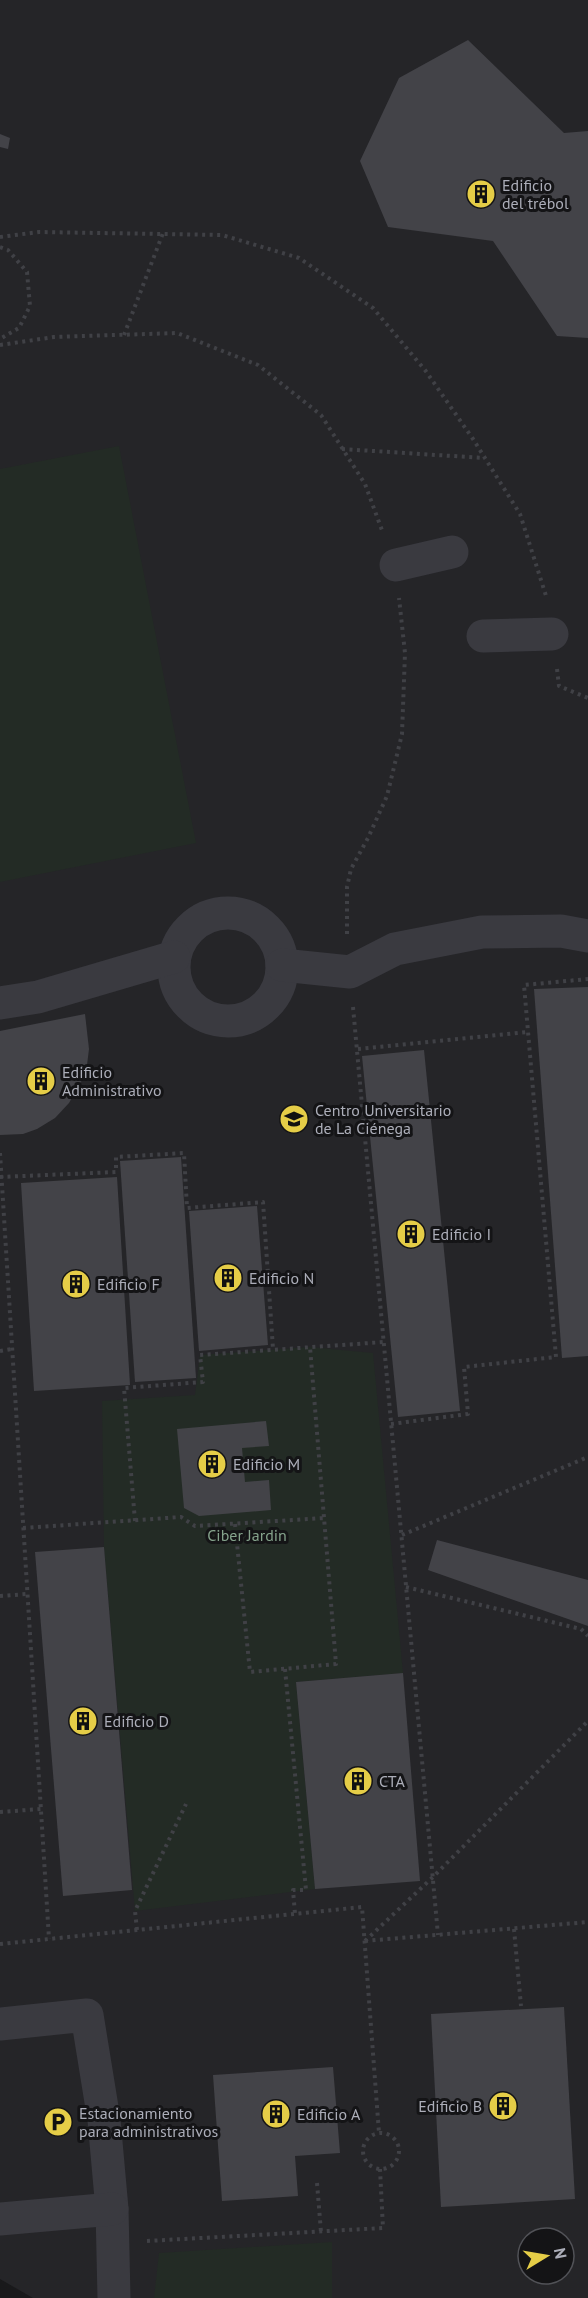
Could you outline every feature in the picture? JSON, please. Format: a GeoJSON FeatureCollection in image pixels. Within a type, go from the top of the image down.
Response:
{"type":"FeatureCollection","features":[{"type":"Feature","properties":{"kind":"street"},"geometry":{"type":"LineString","coordinates":[[396,565],[452,552]]}},
{"type":"Feature","properties":{"kind":"street"},"geometry":{"type":"LineString","coordinates":[[483,636],[552,634]]}},
{"type":"Feature","properties":{"kind":"street"},"geometry":{"type":"LineString","coordinates":[[223,912],[240,914],[257,921],[269,933],[278,948],[282,965],[279,983],[271,999],[258,1011],[242,1019],[224,1020],[206,1016],[191,1006],[180,992],[174,975],[174,957],[180,940],[191,926],[206,917],[223,912]]}},
{"type":"Feature","properties":{"kind":"street"},"geometry":{"type":"LineString","coordinates":[[282,965],[350,972],[395,949],[482,932],[561,931],[588,936]]}},
{"type":"Feature","properties":{"kind":"street"},"geometry":{"type":"LineString","coordinates":[[0,1003],[38,997],[174,957]]}},
{"type":"Feature","properties":{"kind":"street"},"geometry":{"type":"LineString","coordinates":[[0,2024],[87,2015],[104,2120],[114,2242],[114,2298]]}},
{"type":"Feature","properties":{"kind":"street"},"geometry":{"type":"LineString","coordinates":[[0,2218],[112,2209]]}},
{"type":"Feature","properties":{"kind":"path"},"geometry":{"type":"LineString","coordinates":[[0,237],[39,232],[222,235],[298,258],[372,308],[425,370],[520,514],[547,598],[559,686],[588,698]]}},
{"type":"Feature","properties":{"kind":"path"},"geometry":{"type":"LineString","coordinates":[[124,335],[163,233]]}},
{"type":"Feature","properties":{"kind":"path"},"geometry":{"type":"LineString","coordinates":[[0,247],[8,250],[27,272],[30,306],[19,328],[0,339]]}},
{"type":"Feature","properties":{"kind":"path"},"geometry":{"type":"LineString","coordinates":[[0,345],[54,338],[177,333],[258,365],[321,415],[364,484],[396,565],[405,653],[402,734],[387,796],[351,869],[347,887],[346,939],[358,1049],[438,1935]]}},
{"type":"Feature","properties":{"kind":"path"},"geometry":{"type":"LineString","coordinates":[[342,449],[485,459]]}},
{"type":"Feature","properties":{"kind":"path"},"geometry":{"type":"LineString","coordinates":[[391,1424],[468,1414],[464,1367],[556,1357],[524,985],[588,979]]}},
{"type":"Feature","properties":{"kind":"path"},"geometry":{"type":"LineString","coordinates":[[358,1049],[528,1032]]}},
{"type":"Feature","properties":{"kind":"path"},"geometry":{"type":"LineString","coordinates":[[0,1153],[49,1939]]}},
{"type":"Feature","properties":{"kind":"path"},"geometry":{"type":"LineString","coordinates":[[1,1178],[116,1172],[116,1157],[184,1153],[187,1208],[263,1202],[273,1349]]}},
{"type":"Feature","properties":{"kind":"path"},"geometry":{"type":"LineString","coordinates":[[135,1521],[124,1388],[203,1382],[200,1355],[384,1342]]}},
{"type":"Feature","properties":{"kind":"path"},"geometry":{"type":"LineString","coordinates":[[235,1524],[250,1672],[336,1664],[310,1347]]}},
{"type":"Feature","properties":{"kind":"path"},"geometry":{"type":"LineString","coordinates":[[0,1351],[12,1349]]}},
{"type":"Feature","properties":{"kind":"path"},"geometry":{"type":"LineString","coordinates":[[402,1535],[588,1457]]}},
{"type":"Feature","properties":{"kind":"path"},"geometry":{"type":"LineString","coordinates":[[23,1528],[181,1517],[195,1526],[325,1518]]}},
{"type":"Feature","properties":{"kind":"path"},"geometry":{"type":"LineString","coordinates":[[406,1587],[581,1629],[588,1636]]}},
{"type":"Feature","properties":{"kind":"path"},"geometry":{"type":"LineString","coordinates":[[0,1596],[27,1594]]}},
{"type":"Feature","properties":{"kind":"path"},"geometry":{"type":"LineString","coordinates":[[285,1668],[306,1890],[293,1890],[295,1914]]}},
{"type":"Feature","properties":{"kind":"path"},"geometry":{"type":"LineString","coordinates":[[588,1721],[433,1877],[365,1941],[588,1922]]}},
{"type":"Feature","properties":{"kind":"path"},"geometry":{"type":"LineString","coordinates":[[136,1930],[135,1911],[186,1804]]}},
{"type":"Feature","properties":{"kind":"path"},"geometry":{"type":"LineString","coordinates":[[0,1812],[41,1809]]}},
{"type":"Feature","properties":{"kind":"path"},"geometry":{"type":"LineString","coordinates":[[0,1944],[362,1907],[379,2133]]}},
{"type":"Feature","properties":{"kind":"path"},"geometry":{"type":"LineString","coordinates":[[514,1929],[521,2006]]}},
{"type":"Feature","properties":{"kind":"path"},"geometry":{"type":"LineString","coordinates":[[379,2133],[391,2136],[399,2151],[396,2162],[391,2167],[380,2169],[369,2164],[363,2154],[363,2148],[369,2138],[379,2133]]}},
{"type":"Feature","properties":{"kind":"path"},"geometry":{"type":"LineString","coordinates":[[114,2242],[383,2228],[380,2169]]}},
{"type":"Feature","properties":{"kind":"path"},"geometry":{"type":"LineString","coordinates":[[317,2183],[321,2232]]}},
{"type":"Feature","properties":{"kind":"shaded area","name":"Centro Universitario de La Ciénega"},"geometry":{"type":"Polygon","coordinates":[[[0,0],[588,0],[588,2298],[33,2298],[0,2279],[0,0]]]}},
{"type":"Feature","properties":{"kind":"green space"},"geometry":{"type":"Polygon","coordinates":[[[119,446],[196,843],[0,882],[0,469],[119,446]]]}},
{"type":"Feature","properties":{"kind":"green space","name":"Ciber Jardin"},"geometry":{"type":"Polygon","coordinates":[[[310,1347],[373,1353],[403,1673],[296,1682],[315,1889],[135,1911],[104,1547],[102,1401],[195,1395],[200,1355],[310,1347]]]}},
{"type":"Feature","properties":{"kind":"green space"},"geometry":{"type":"Polygon","coordinates":[[[332,2242],[332,2298],[154,2298],[159,2253],[332,2242]]]}},
{"type":"Feature","properties":{"kind":"building","name":"Edificio del trébol"},"geometry":{"type":"Polygon","coordinates":[[[468,40],[564,133],[588,131],[588,338],[557,336],[493,241],[388,227],[360,161],[399,78],[468,40]]]}},
{"type":"Feature","properties":{"kind":"building"},"geometry":{"type":"Polygon","coordinates":[[[0,134],[10,138],[8,149],[0,147],[0,134]]]}},
{"type":"Feature","properties":{"kind":"building"},"geometry":{"type":"Polygon","coordinates":[[[588,987],[588,1356],[562,1358],[534,989],[588,987]]]}},
{"type":"Feature","properties":{"kind":"building","name":"Edificio Administrativo"},"geometry":{"type":"Polygon","coordinates":[[[85,1014],[89,1049],[86,1073],[69,1103],[55,1118],[37,1129],[23,1134],[0,1135],[0,1031],[85,1014]]]}},
{"type":"Feature","properties":{"kind":"building","name":"Edificio I"},"geometry":{"type":"Polygon","coordinates":[[[424,1050],[460,1411],[398,1417],[362,1056],[424,1050]]]}},
{"type":"Feature","properties":{"kind":"building"},"geometry":{"type":"Polygon","coordinates":[[[181,1157],[196,1378],[135,1382],[120,1161],[181,1157]]]}},
{"type":"Feature","properties":{"kind":"building","name":"Edificio F"},"geometry":{"type":"Polygon","coordinates":[[[117,1177],[130,1385],[34,1391],[21,1183],[117,1177]]]}},
{"type":"Feature","properties":{"kind":"building","name":"Edificio N"},"geometry":{"type":"Polygon","coordinates":[[[257,1206],[268,1345],[199,1351],[189,1211],[257,1206]]]}},
{"type":"Feature","properties":{"kind":"building","name":"Edificio M"},"geometry":{"type":"Polygon","coordinates":[[[266,1421],[269,1446],[242,1448],[245,1482],[269,1480],[271,1510],[199,1516],[184,1508],[177,1429],[266,1421]]]}},
{"type":"Feature","properties":{"kind":"building"},"geometry":{"type":"Polygon","coordinates":[[[437,1540],[588,1580],[588,1626],[428,1570],[437,1540]]]}},
{"type":"Feature","properties":{"kind":"building","name":"Edificio D"},"geometry":{"type":"Polygon","coordinates":[[[104,1547],[132,1890],[63,1896],[35,1552],[104,1547]]]}},
{"type":"Feature","properties":{"kind":"building","name":"CTA"},"geometry":{"type":"Polygon","coordinates":[[[403,1673],[420,1881],[315,1889],[296,1682],[403,1673]]]}},
{"type":"Feature","properties":{"kind":"building","name":"Edificio B"},"geometry":{"type":"Polygon","coordinates":[[[564,2007],[575,2199],[441,2207],[431,2014],[564,2007]]]}},
{"type":"Feature","properties":{"kind":"building","name":"Edificio A"},"geometry":{"type":"Polygon","coordinates":[[[333,2067],[340,2153],[295,2156],[298,2196],[222,2201],[213,2075],[333,2067]]]}},
{"type":"Feature","properties":{"kind":"place","name":"Edificio del trébol"},"geometry":{"type":"Point","coordinates":[481,194]}},
{"type":"Feature","properties":{"kind":"place","name":"Edificio Administrativo"},"geometry":{"type":"Point","coordinates":[41,1081]}},
{"type":"Feature","properties":{"kind":"place","name":"Centro Universitario de La Ciénega"},"geometry":{"type":"Point","coordinates":[294,1119]}},
{"type":"Feature","properties":{"kind":"place","name":"Edificio I"},"geometry":{"type":"Point","coordinates":[411,1234]}},
{"type":"Feature","properties":{"kind":"place","name":"Edificio N"},"geometry":{"type":"Point","coordinates":[228,1278]}},
{"type":"Feature","properties":{"kind":"place","name":"Edificio F"},"geometry":{"type":"Point","coordinates":[76,1284]}},
{"type":"Feature","properties":{"kind":"place","name":"Edificio M"},"geometry":{"type":"Point","coordinates":[212,1464]}},
{"type":"Feature","properties":{"kind":"place","name":"Edificio D"},"geometry":{"type":"Point","coordinates":[83,1721]}},
{"type":"Feature","properties":{"kind":"place","name":"CTA"},"geometry":{"type":"Point","coordinates":[358,1781]}},
{"type":"Feature","properties":{"kind":"place","name":"Edificio B"},"geometry":{"type":"Point","coordinates":[503,2106]}},
{"type":"Feature","properties":{"kind":"place","name":"Edificio A"},"geometry":{"type":"Point","coordinates":[276,2114]}},
{"type":"Feature","properties":{"kind":"place","name":"Estacionamiento para administrativos"},"geometry":{"type":"Point","coordinates":[58,2122]}}]}
